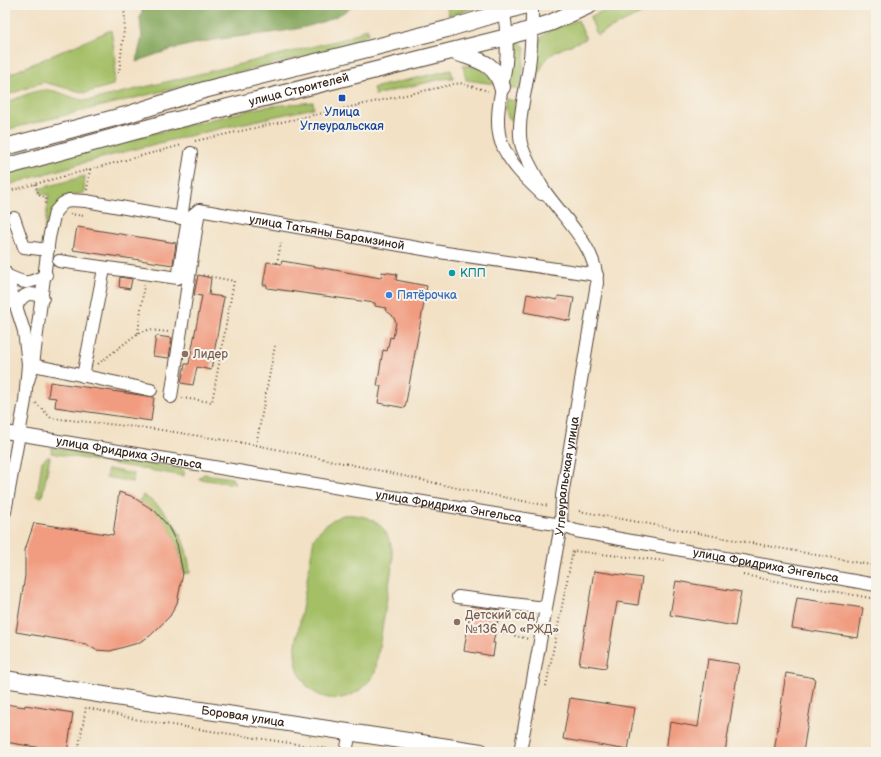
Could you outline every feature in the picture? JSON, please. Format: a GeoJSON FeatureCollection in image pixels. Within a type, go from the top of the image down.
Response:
{"type":"FeatureCollection","features":[{"type":"Feature","properties":{"kind":"main road","name":"улица Строителей"},"geometry":{"type":"LineString","coordinates":[[5,147],[126,115],[204,90],[447,29],[503,9],[526,5]]}},
{"type":"Feature","properties":{"kind":"main road","name":"улица Строителей"},"geometry":{"type":"LineString","coordinates":[[5,167],[165,123],[507,37],[532,29],[590,5]]}},
{"type":"Feature","properties":{"kind":"main road"},"geometry":{"type":"LineString","coordinates":[[453,51],[490,66],[500,77],[495,88]]}},
{"type":"Feature","properties":{"kind":"main road","name":"Боровая улица"},"geometry":{"type":"LineString","coordinates":[[5,679],[480,752]]}},
{"type":"Feature","properties":{"kind":"street"},"geometry":{"type":"LineString","coordinates":[[532,5],[529,67],[520,122],[521,145],[544,190],[560,210],[588,251],[597,274]]}},
{"type":"Feature","properties":{"kind":"street"},"geometry":{"type":"LineString","coordinates":[[503,9],[507,37],[495,88],[498,127],[501,141],[510,159],[523,176],[560,210]]}},
{"type":"Feature","properties":{"kind":"street"},"geometry":{"type":"LineString","coordinates":[[59,261],[104,269],[178,278],[191,153]]}},
{"type":"Feature","properties":{"kind":"street"},"geometry":{"type":"LineString","coordinates":[[5,512],[27,384],[33,365],[46,275],[48,250],[55,212],[62,204],[69,200],[86,201],[184,218],[199,210]]}},
{"type":"Feature","properties":{"kind":"street"},"geometry":{"type":"LineString","coordinates":[[171,397],[199,210]]}},
{"type":"Feature","properties":{"kind":"street","name":"улица Татьяны Барамзиной"},"geometry":{"type":"LineString","coordinates":[[199,210],[446,253],[597,274]]}},
{"type":"Feature","properties":{"kind":"street"},"geometry":{"type":"LineString","coordinates":[[14,218],[24,247],[48,250]]}},
{"type":"Feature","properties":{"kind":"street"},"geometry":{"type":"LineString","coordinates":[[83,376],[104,269]]}},
{"type":"Feature","properties":{"kind":"street"},"geometry":{"type":"LineString","coordinates":[[5,274],[24,283],[30,283],[46,275]]}},
{"type":"Feature","properties":{"kind":"street"},"geometry":{"type":"LineString","coordinates":[[5,274],[16,306],[27,349],[27,384]]}},
{"type":"Feature","properties":{"kind":"street","name":"Углеуральская улица"},"geometry":{"type":"LineString","coordinates":[[520,752],[561,525],[562,496],[597,274]]}},
{"type":"Feature","properties":{"kind":"street"},"geometry":{"type":"LineString","coordinates":[[16,306],[21,298],[33,293],[43,298]]}},
{"type":"Feature","properties":{"kind":"street"},"geometry":{"type":"LineString","coordinates":[[33,365],[150,390]]}},
{"type":"Feature","properties":{"kind":"street","name":"улица Фридриха Энгельса"},"geometry":{"type":"LineString","coordinates":[[5,432],[19,433],[561,525],[576,531],[876,585]]}},
{"type":"Feature","properties":{"kind":"street"},"geometry":{"type":"LineString","coordinates":[[458,598],[545,608]]}},
{"type":"Feature","properties":{"kind":"street"},"geometry":{"type":"LineString","coordinates":[[342,751],[350,732]]}},
{"type":"Feature","properties":{"kind":"path"},"geometry":{"type":"LineString","coordinates":[[119,73],[125,21],[124,5]]}},
{"type":"Feature","properties":{"kind":"path"},"geometry":{"type":"LineString","coordinates":[[5,192],[212,137],[460,83],[495,88]]}},
{"type":"Feature","properties":{"kind":"path"},"geometry":{"type":"LineString","coordinates":[[87,193],[90,169]]}},
{"type":"Feature","properties":{"kind":"path"},"geometry":{"type":"LineString","coordinates":[[277,263],[281,243]]}},
{"type":"Feature","properties":{"kind":"path"},"geometry":{"type":"LineString","coordinates":[[171,397],[212,402],[234,281],[189,272]]}},
{"type":"Feature","properties":{"kind":"path"},"geometry":{"type":"LineString","coordinates":[[138,333],[146,273]]}},
{"type":"Feature","properties":{"kind":"path"},"geometry":{"type":"LineString","coordinates":[[83,376],[138,333],[148,330],[180,334]]}},
{"type":"Feature","properties":{"kind":"path"},"geometry":{"type":"LineString","coordinates":[[256,445],[275,346]]}},
{"type":"Feature","properties":{"kind":"path"},"geometry":{"type":"LineString","coordinates":[[38,403],[51,418],[155,429],[256,445],[549,506]]}},
{"type":"Feature","properties":{"kind":"path"},"geometry":{"type":"LineString","coordinates":[[579,511],[876,566]]}},
{"type":"Feature","properties":{"kind":"path"},"geometry":{"type":"LineString","coordinates":[[545,689],[573,551],[670,561]]}},
{"type":"Feature","properties":{"kind":"path"},"geometry":{"type":"LineString","coordinates":[[740,574],[876,599]]}},
{"type":"Feature","properties":{"kind":"path"},"geometry":{"type":"LineString","coordinates":[[495,631],[531,640]]}},
{"type":"Feature","properties":{"kind":"path"},"geometry":{"type":"LineString","coordinates":[[78,752],[86,707],[139,720],[342,751]]}},
{"type":"Feature","properties":{"kind":"path"},"geometry":{"type":"LineString","coordinates":[[322,752],[323,748]]}},
{"type":"Feature","properties":{"kind":"green space"},"geometry":{"type":"Polygon","coordinates":[[[144,5],[355,5],[340,14],[308,26],[274,33],[200,43],[167,51],[136,62],[142,38],[140,18],[144,5]]]}},
{"type":"Feature","properties":{"kind":"green space"},"geometry":{"type":"Polygon","coordinates":[[[457,5],[482,5],[449,16],[447,8],[457,5]]]}},
{"type":"Feature","properties":{"kind":"green space"},"geometry":{"type":"Polygon","coordinates":[[[614,5],[659,5],[597,35],[590,17],[614,5]]]}},
{"type":"Feature","properties":{"kind":"green space"},"geometry":{"type":"Polygon","coordinates":[[[578,20],[586,39],[564,48],[550,56],[541,70],[537,80],[535,93],[531,92],[534,60],[538,44],[546,33],[578,20]]]}},
{"type":"Feature","properties":{"kind":"green space"},"geometry":{"type":"Polygon","coordinates":[[[367,28],[369,33],[346,46],[5,130],[5,103],[31,93],[48,90],[59,92],[74,98],[91,100],[348,38],[367,28]]]}},
{"type":"Feature","properties":{"kind":"green space"},"geometry":{"type":"Polygon","coordinates":[[[111,30],[116,62],[113,85],[85,93],[43,82],[5,96],[5,76],[111,30]]]}},
{"type":"Feature","properties":{"kind":"green space"},"geometry":{"type":"Polygon","coordinates":[[[519,41],[525,47],[521,89],[508,87],[512,48],[519,41]]]}},
{"type":"Feature","properties":{"kind":"green space"},"geometry":{"type":"Polygon","coordinates":[[[463,66],[473,66],[482,70],[495,84],[466,80],[463,66]]]}},
{"type":"Feature","properties":{"kind":"green space"},"geometry":{"type":"Polygon","coordinates":[[[451,70],[453,78],[441,79],[375,95],[373,88],[451,70]]]}},
{"type":"Feature","properties":{"kind":"green space"},"geometry":{"type":"Polygon","coordinates":[[[505,99],[519,102],[514,121],[510,120],[506,115],[505,99]]]}},
{"type":"Feature","properties":{"kind":"green space"},"geometry":{"type":"Polygon","coordinates":[[[313,102],[314,108],[158,143],[81,163],[5,186],[5,173],[85,150],[262,107],[313,102]]]}},
{"type":"Feature","properties":{"kind":"green space"},"geometry":{"type":"Polygon","coordinates":[[[85,176],[84,193],[66,196],[47,234],[44,233],[49,195],[41,194],[39,189],[85,176]]]}},
{"type":"Feature","properties":{"kind":"green space"},"geometry":{"type":"Polygon","coordinates":[[[52,447],[180,469],[184,471],[184,476],[51,453],[52,447]]]}},
{"type":"Feature","properties":{"kind":"green space"},"geometry":{"type":"Polygon","coordinates":[[[47,457],[50,457],[42,497],[37,496],[42,461],[47,457]]]}},
{"type":"Feature","properties":{"kind":"green space"},"geometry":{"type":"Polygon","coordinates":[[[108,469],[134,474],[132,482],[106,477],[108,469]]]}},
{"type":"Feature","properties":{"kind":"green space"},"geometry":{"type":"Polygon","coordinates":[[[204,474],[232,478],[235,484],[199,479],[204,474]]]}},
{"type":"Feature","properties":{"kind":"green space"},"geometry":{"type":"Polygon","coordinates":[[[143,495],[163,510],[177,528],[186,549],[190,573],[183,573],[182,562],[176,541],[165,523],[149,508],[139,502],[143,495]]]}},
{"type":"Feature","properties":{"kind":"green space"},"geometry":{"type":"Polygon","coordinates":[[[343,515],[364,517],[373,520],[380,525],[389,540],[393,560],[375,673],[364,686],[351,695],[338,698],[325,697],[314,692],[304,682],[298,668],[295,651],[314,538],[327,524],[343,515]]]}},
{"type":"Feature","properties":{"kind":"building"},"geometry":{"type":"Polygon","coordinates":[[[77,227],[176,243],[173,265],[73,250],[77,227]]]}},
{"type":"Feature","properties":{"kind":"building"},"geometry":{"type":"Polygon","coordinates":[[[282,261],[381,278],[382,272],[397,274],[396,280],[427,286],[405,408],[378,403],[381,386],[377,386],[383,350],[387,351],[390,337],[393,338],[396,322],[392,315],[385,310],[386,308],[375,306],[375,303],[267,288],[267,285],[263,285],[267,262],[281,264],[282,261]]]}},
{"type":"Feature","properties":{"kind":"building"},"geometry":{"type":"Polygon","coordinates":[[[198,275],[211,278],[209,295],[224,297],[211,370],[197,367],[193,385],[181,383],[185,364],[189,364],[202,296],[194,295],[198,275]]]}},
{"type":"Feature","properties":{"kind":"building"},"geometry":{"type":"Polygon","coordinates":[[[120,277],[132,279],[130,289],[119,287],[120,277]]]}},
{"type":"Feature","properties":{"kind":"building"},"geometry":{"type":"Polygon","coordinates":[[[527,294],[557,300],[558,296],[574,298],[570,321],[524,312],[527,294]]]}},
{"type":"Feature","properties":{"kind":"building"},"geometry":{"type":"Polygon","coordinates":[[[156,336],[172,338],[169,358],[153,356],[156,336]]]}},
{"type":"Feature","properties":{"kind":"building"},"geometry":{"type":"Polygon","coordinates":[[[50,382],[154,397],[151,421],[55,407],[56,398],[48,397],[50,382]]]}},
{"type":"Feature","properties":{"kind":"building"},"geometry":{"type":"Polygon","coordinates":[[[119,492],[131,496],[155,511],[168,526],[177,544],[183,573],[177,603],[170,616],[150,636],[138,643],[110,651],[96,650],[86,644],[16,632],[25,576],[25,550],[34,523],[113,535],[119,492]]]}},
{"type":"Feature","properties":{"kind":"building"},"geometry":{"type":"Polygon","coordinates":[[[594,571],[642,578],[638,605],[617,602],[606,668],[579,664],[594,571]]]}},
{"type":"Feature","properties":{"kind":"building"},"geometry":{"type":"Polygon","coordinates":[[[676,581],[741,592],[735,626],[670,615],[676,581]]]}},
{"type":"Feature","properties":{"kind":"building"},"geometry":{"type":"Polygon","coordinates":[[[797,598],[863,608],[858,638],[792,628],[797,598]]]}},
{"type":"Feature","properties":{"kind":"building"},"geometry":{"type":"Polygon","coordinates":[[[471,606],[500,610],[493,643],[495,643],[493,656],[464,651],[471,606]]]}},
{"type":"Feature","properties":{"kind":"building"},"geometry":{"type":"Polygon","coordinates":[[[708,659],[739,664],[725,752],[666,751],[670,722],[698,727],[708,659]]]}},
{"type":"Feature","properties":{"kind":"building"},"geometry":{"type":"Polygon","coordinates":[[[786,673],[815,678],[803,752],[774,752],[786,673]]]}},
{"type":"Feature","properties":{"kind":"building"},"geometry":{"type":"Polygon","coordinates":[[[570,698],[635,708],[628,750],[563,739],[570,698]]]}},
{"type":"Feature","properties":{"kind":"building"},"geometry":{"type":"Polygon","coordinates":[[[5,704],[25,707],[25,705],[73,713],[67,752],[5,742],[5,704]]]}},
{"type":"Feature","properties":{"kind":"place","name":"Улица Углеуральская"},"geometry":{"type":"Point","coordinates":[342,98]}},
{"type":"Feature","properties":{"kind":"place","name":"КПП"},"geometry":{"type":"Point","coordinates":[452,273]}},
{"type":"Feature","properties":{"kind":"place","name":"Пятёрочка"},"geometry":{"type":"Point","coordinates":[389,295]}},
{"type":"Feature","properties":{"kind":"place","name":"Лидер"},"geometry":{"type":"Point","coordinates":[185,354]}},
{"type":"Feature","properties":{"kind":"place","name":"Детский сад №136 АО «РЖД»"},"geometry":{"type":"Point","coordinates":[457,622]}}]}
